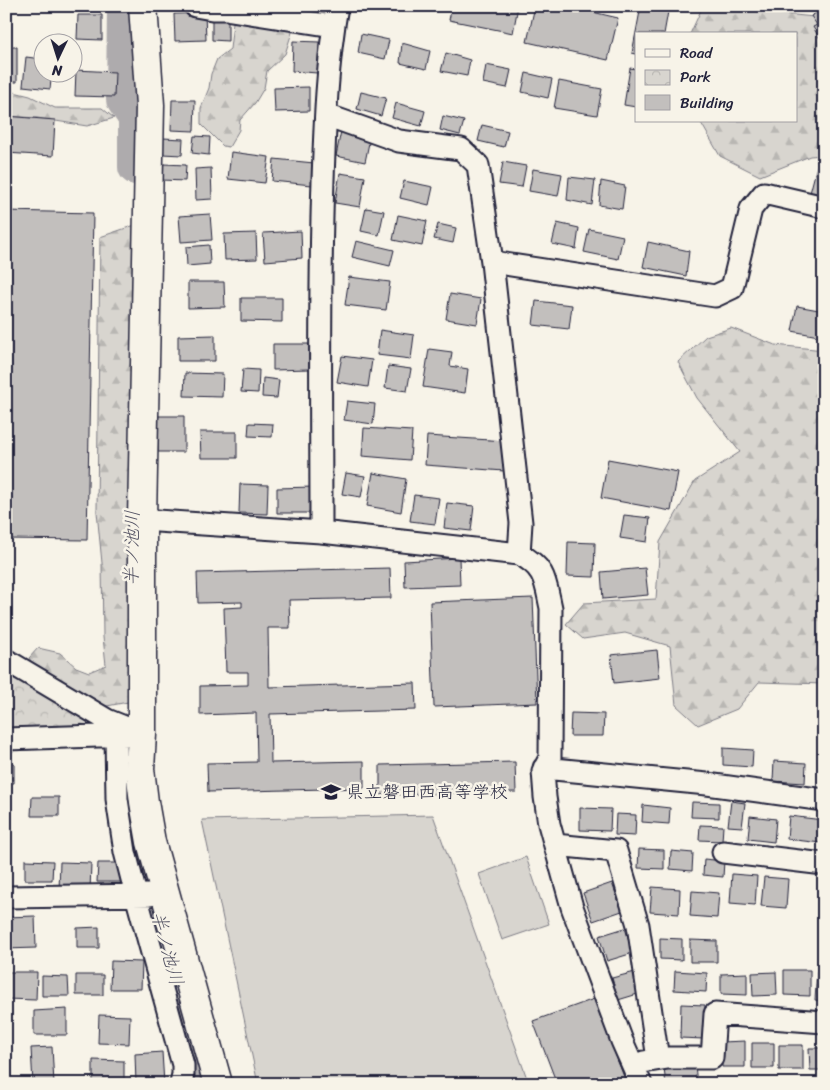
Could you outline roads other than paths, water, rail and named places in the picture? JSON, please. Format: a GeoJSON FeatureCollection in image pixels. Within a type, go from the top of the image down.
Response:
{"type":"FeatureCollection","features":[{"type":"Feature","properties":{"kind":"street"},"geometry":{"type":"LineString","coordinates":[[143,6],[150,105],[142,520],[129,735],[117,799],[136,895],[183,1065],[184,1074],[181,1084]]}},
{"type":"Feature","properties":{"kind":"street"},"geometry":{"type":"LineString","coordinates":[[195,6],[335,16],[326,115],[320,257],[321,532]]}},
{"type":"Feature","properties":{"kind":"street"},"geometry":{"type":"LineString","coordinates":[[326,115],[399,141],[461,149],[478,165],[492,262],[521,523],[519,554]]}},
{"type":"Feature","properties":{"kind":"street"},"geometry":{"type":"LineString","coordinates":[[492,262],[715,296],[732,288],[751,209],[764,193],[824,207]]}},
{"type":"Feature","properties":{"kind":"street"},"geometry":{"type":"LineString","coordinates":[[142,520],[321,532],[519,554],[530,560],[540,569],[551,608],[550,758],[543,771],[549,824],[572,907],[622,1040],[637,1074],[658,1060],[668,1058],[712,1058],[715,1014],[824,1022]]}},
{"type":"Feature","properties":{"kind":"street"},"geometry":{"type":"LineString","coordinates":[[6,660],[129,735],[140,769],[151,842],[218,1084]]}},
{"type":"Feature","properties":{"kind":"street"},"geometry":{"type":"LineString","coordinates":[[6,739],[129,735]]}},
{"type":"Feature","properties":{"kind":"street"},"geometry":{"type":"LineString","coordinates":[[544,768],[707,784],[824,800]]}},
{"type":"Feature","properties":{"kind":"street"},"geometry":{"type":"LineString","coordinates":[[555,845],[616,851],[638,925],[658,1060]]}},
{"type":"Feature","properties":{"kind":"street"},"geometry":{"type":"LineString","coordinates":[[723,852],[824,864]]}},
{"type":"Feature","properties":{"kind":"street"},"geometry":{"type":"LineString","coordinates":[[6,897],[165,894]]}},
{"type":"Feature","properties":{"kind":"waterway","name":"半ノ池川"},"geometry":{"type":"LineString","coordinates":[[125,6],[124,100],[136,118],[136,167]]}},
{"type":"Feature","properties":{"kind":"waterway","name":"半ノ池川"},"geometry":{"type":"LineString","coordinates":[[128,758],[131,811],[145,865]]}},
{"type":"Feature","properties":{"kind":"waterway","name":"半ノ池川"},"geometry":{"type":"LineString","coordinates":[[185,1015],[203,1084]]}},
{"type":"Feature","properties":{"kind":"place","name":"県立磐田西高等学校"},"geometry":{"type":"Point","coordinates":[331,792]}}]}
